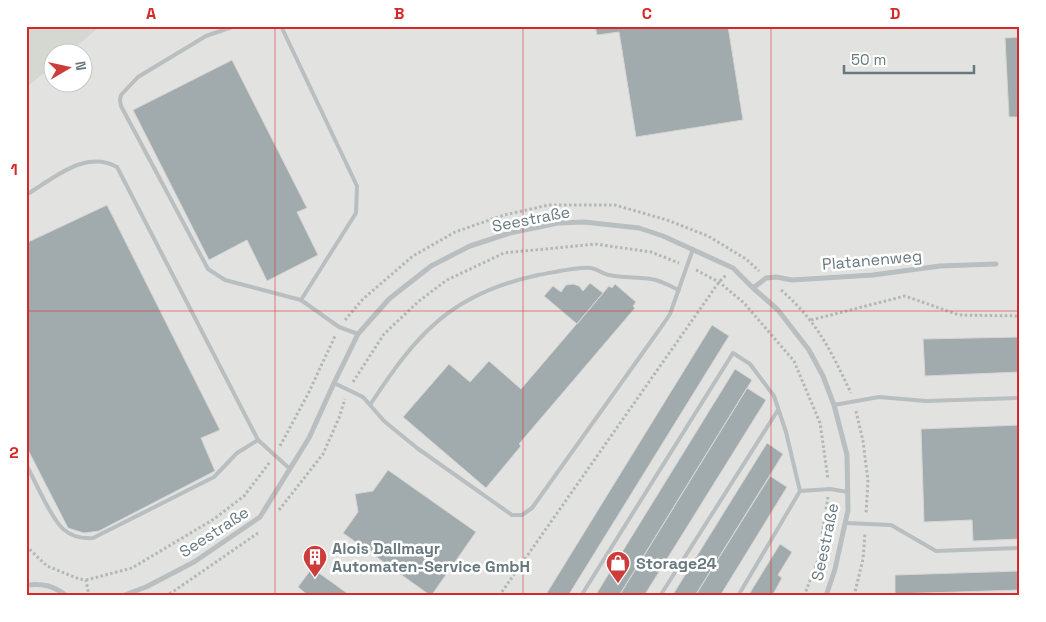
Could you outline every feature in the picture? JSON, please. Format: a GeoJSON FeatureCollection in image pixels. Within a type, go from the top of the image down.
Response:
{"type":"FeatureCollection","features":[{"type":"Feature","properties":{"kind":"street","name":"Seestraße"},"geometry":{"type":"LineString","coordinates":[[122,596],[146,587],[194,562],[260,518],[309,438],[358,334],[389,299],[431,266],[470,246],[510,233],[558,223],[584,222],[639,228],[693,249],[733,268],[778,310],[796,331],[818,367],[834,405],[847,455],[848,510],[826,596]]}},
{"type":"Feature","properties":{"kind":"street","name":"Platanenweg"},"geometry":{"type":"LineString","coordinates":[[766,278],[776,277],[792,280],[873,275],[940,266],[996,264]]}},
{"type":"Feature","properties":{"kind":"street"},"geometry":{"type":"LineString","coordinates":[[753,288],[766,278]]}},
{"type":"Feature","properties":{"kind":"street"},"geometry":{"type":"LineString","coordinates":[[26,586],[40,584],[56,588],[67,596]]}},
{"type":"Feature","properties":{"kind":"lane"},"geometry":{"type":"LineString","coordinates":[[235,26],[206,36],[138,77],[121,95],[121,106],[208,269],[225,280],[301,300],[340,327],[358,334]]}},
{"type":"Feature","properties":{"kind":"lane"},"geometry":{"type":"LineString","coordinates":[[281,26],[357,186],[356,213],[301,300]]}},
{"type":"Feature","properties":{"kind":"lane"},"geometry":{"type":"LineString","coordinates":[[26,195],[78,163],[94,160],[108,162],[117,167],[258,440],[274,457],[290,469]]}},
{"type":"Feature","properties":{"kind":"lane"},"geometry":{"type":"LineString","coordinates":[[334,383],[362,397],[384,421],[431,458],[512,515],[522,515],[532,508],[564,465],[670,314],[693,249]]}},
{"type":"Feature","properties":{"kind":"lane"},"geometry":{"type":"LineString","coordinates":[[370,405],[407,352],[434,323],[461,303],[487,290],[514,280],[590,268],[609,275],[653,279],[679,290]]}},
{"type":"Feature","properties":{"kind":"lane"},"geometry":{"type":"LineString","coordinates":[[582,596],[734,352],[750,364],[774,396],[786,432],[800,491],[738,596]]}},
{"type":"Feature","properties":{"kind":"lane"},"geometry":{"type":"LineString","coordinates":[[834,405],[879,397],[926,400],[1020,398]]}},
{"type":"Feature","properties":{"kind":"lane"},"geometry":{"type":"LineString","coordinates":[[660,596],[778,410]]}},
{"type":"Feature","properties":{"kind":"lane"},"geometry":{"type":"LineString","coordinates":[[26,464],[56,522],[64,531],[75,536],[93,538],[214,477],[237,453],[258,440]]}},
{"type":"Feature","properties":{"kind":"lane"},"geometry":{"type":"LineString","coordinates":[[800,491],[830,488],[848,492]]}},
{"type":"Feature","properties":{"kind":"lane"},"geometry":{"type":"LineString","coordinates":[[846,523],[891,525],[936,551],[1020,548]]}},
{"type":"Feature","properties":{"kind":"path"},"geometry":{"type":"LineString","coordinates":[[26,546],[47,566],[86,580],[132,568],[214,519],[244,496],[274,457],[308,394],[340,327],[363,299],[413,256],[455,232],[504,215],[549,204],[614,205],[667,220],[708,236],[746,259],[788,296],[811,320],[830,349],[853,401],[863,441],[868,481],[863,559],[854,596]]}},
{"type":"Feature","properties":{"kind":"path"},"geometry":{"type":"LineString","coordinates":[[277,512],[323,454],[339,418],[348,389],[384,334],[419,301],[447,280],[504,253],[595,244],[651,252],[688,266],[719,282],[744,303],[794,360],[820,423],[830,488],[818,560],[804,596]]}},
{"type":"Feature","properties":{"kind":"path"},"geometry":{"type":"LineString","coordinates":[[499,596],[719,282],[733,268]]}},
{"type":"Feature","properties":{"kind":"path"},"geometry":{"type":"LineString","coordinates":[[811,320],[905,296],[959,315],[1020,316]]}},
{"type":"Feature","properties":{"kind":"path"},"geometry":{"type":"LineString","coordinates":[[165,596],[174,592],[260,531]]}},
{"type":"Feature","properties":{"kind":"path"},"geometry":{"type":"LineString","coordinates":[[86,580],[89,596]]}},
{"type":"Feature","properties":{"kind":"shaded area"},"geometry":{"type":"Polygon","coordinates":[[[26,26],[1020,26],[1020,596],[26,596],[26,26]]]}},
{"type":"Feature","properties":{"kind":"shaded area"},"geometry":{"type":"Polygon","coordinates":[[[26,26],[101,26],[81,42],[42,42],[42,74],[26,88],[26,26]]]}},
{"type":"Feature","properties":{"kind":"building"},"geometry":{"type":"Polygon","coordinates":[[[595,26],[728,26],[743,120],[636,137],[619,32],[597,35],[595,26]]]}},
{"type":"Feature","properties":{"kind":"building"},"geometry":{"type":"Polygon","coordinates":[[[1020,37],[1020,117],[1009,117],[1005,38],[1020,37]]]}},
{"type":"Feature","properties":{"kind":"building"},"geometry":{"type":"Polygon","coordinates":[[[232,60],[307,208],[297,212],[318,255],[267,281],[247,240],[209,260],[133,110],[232,60]]]}},
{"type":"Feature","properties":{"kind":"building"},"geometry":{"type":"Polygon","coordinates":[[[107,205],[220,430],[201,438],[215,471],[99,531],[84,533],[68,528],[26,446],[26,243],[107,205]]]}},
{"type":"Feature","properties":{"kind":"building"},"geometry":{"type":"Polygon","coordinates":[[[590,283],[603,293],[577,324],[544,296],[553,286],[561,292],[566,285],[573,284],[579,286],[583,291],[590,283]]]}},
{"type":"Feature","properties":{"kind":"building"},"geometry":{"type":"Polygon","coordinates":[[[615,284],[636,302],[633,306],[635,308],[519,444],[521,446],[486,488],[403,417],[449,364],[470,382],[489,361],[521,389],[609,286],[612,288],[615,284]]]}},
{"type":"Feature","properties":{"kind":"building"},"geometry":{"type":"Polygon","coordinates":[[[712,325],[729,336],[568,596],[545,596],[712,325]]]}},
{"type":"Feature","properties":{"kind":"building"},"geometry":{"type":"Polygon","coordinates":[[[1020,337],[1020,372],[925,376],[923,339],[1020,337]]]}},
{"type":"Feature","properties":{"kind":"building"},"geometry":{"type":"Polygon","coordinates":[[[735,369],[752,380],[619,596],[595,596],[735,369]]]}},
{"type":"Feature","properties":{"kind":"building"},"geometry":{"type":"Polygon","coordinates":[[[747,388],[766,400],[644,596],[619,596],[747,388]]]}},
{"type":"Feature","properties":{"kind":"building"},"geometry":{"type":"Polygon","coordinates":[[[1020,425],[1020,539],[973,541],[972,520],[924,522],[921,429],[1020,425]]]}},
{"type":"Feature","properties":{"kind":"building"},"geometry":{"type":"Polygon","coordinates":[[[767,443],[783,454],[695,596],[672,596],[767,443]]]}},
{"type":"Feature","properties":{"kind":"building"},"geometry":{"type":"Polygon","coordinates":[[[388,470],[476,532],[431,596],[343,533],[358,512],[355,494],[373,491],[388,470]]]}},
{"type":"Feature","properties":{"kind":"building"},"geometry":{"type":"Polygon","coordinates":[[[770,476],[787,487],[720,596],[695,596],[770,476]]]}},
{"type":"Feature","properties":{"kind":"building"},"geometry":{"type":"Polygon","coordinates":[[[780,544],[792,552],[778,575],[782,578],[772,596],[748,596],[780,544]]]}},
{"type":"Feature","properties":{"kind":"building","name":"Alois Dallmayr Automaten-Service GmbH"},"geometry":{"type":"Polygon","coordinates":[[[312,568],[351,596],[309,596],[298,587],[312,568]]]}},
{"type":"Feature","properties":{"kind":"building"},"geometry":{"type":"Polygon","coordinates":[[[1020,571],[1020,590],[895,594],[895,575],[1020,571]]]}},
{"type":"Feature","properties":{"kind":"place","name":"Alois Dallmayr Automaten-Service GmbH"},"geometry":{"type":"Point","coordinates":[315,578]}},
{"type":"Feature","properties":{"kind":"place","name":"Storage24"},"geometry":{"type":"Point","coordinates":[618,584]}}]}
